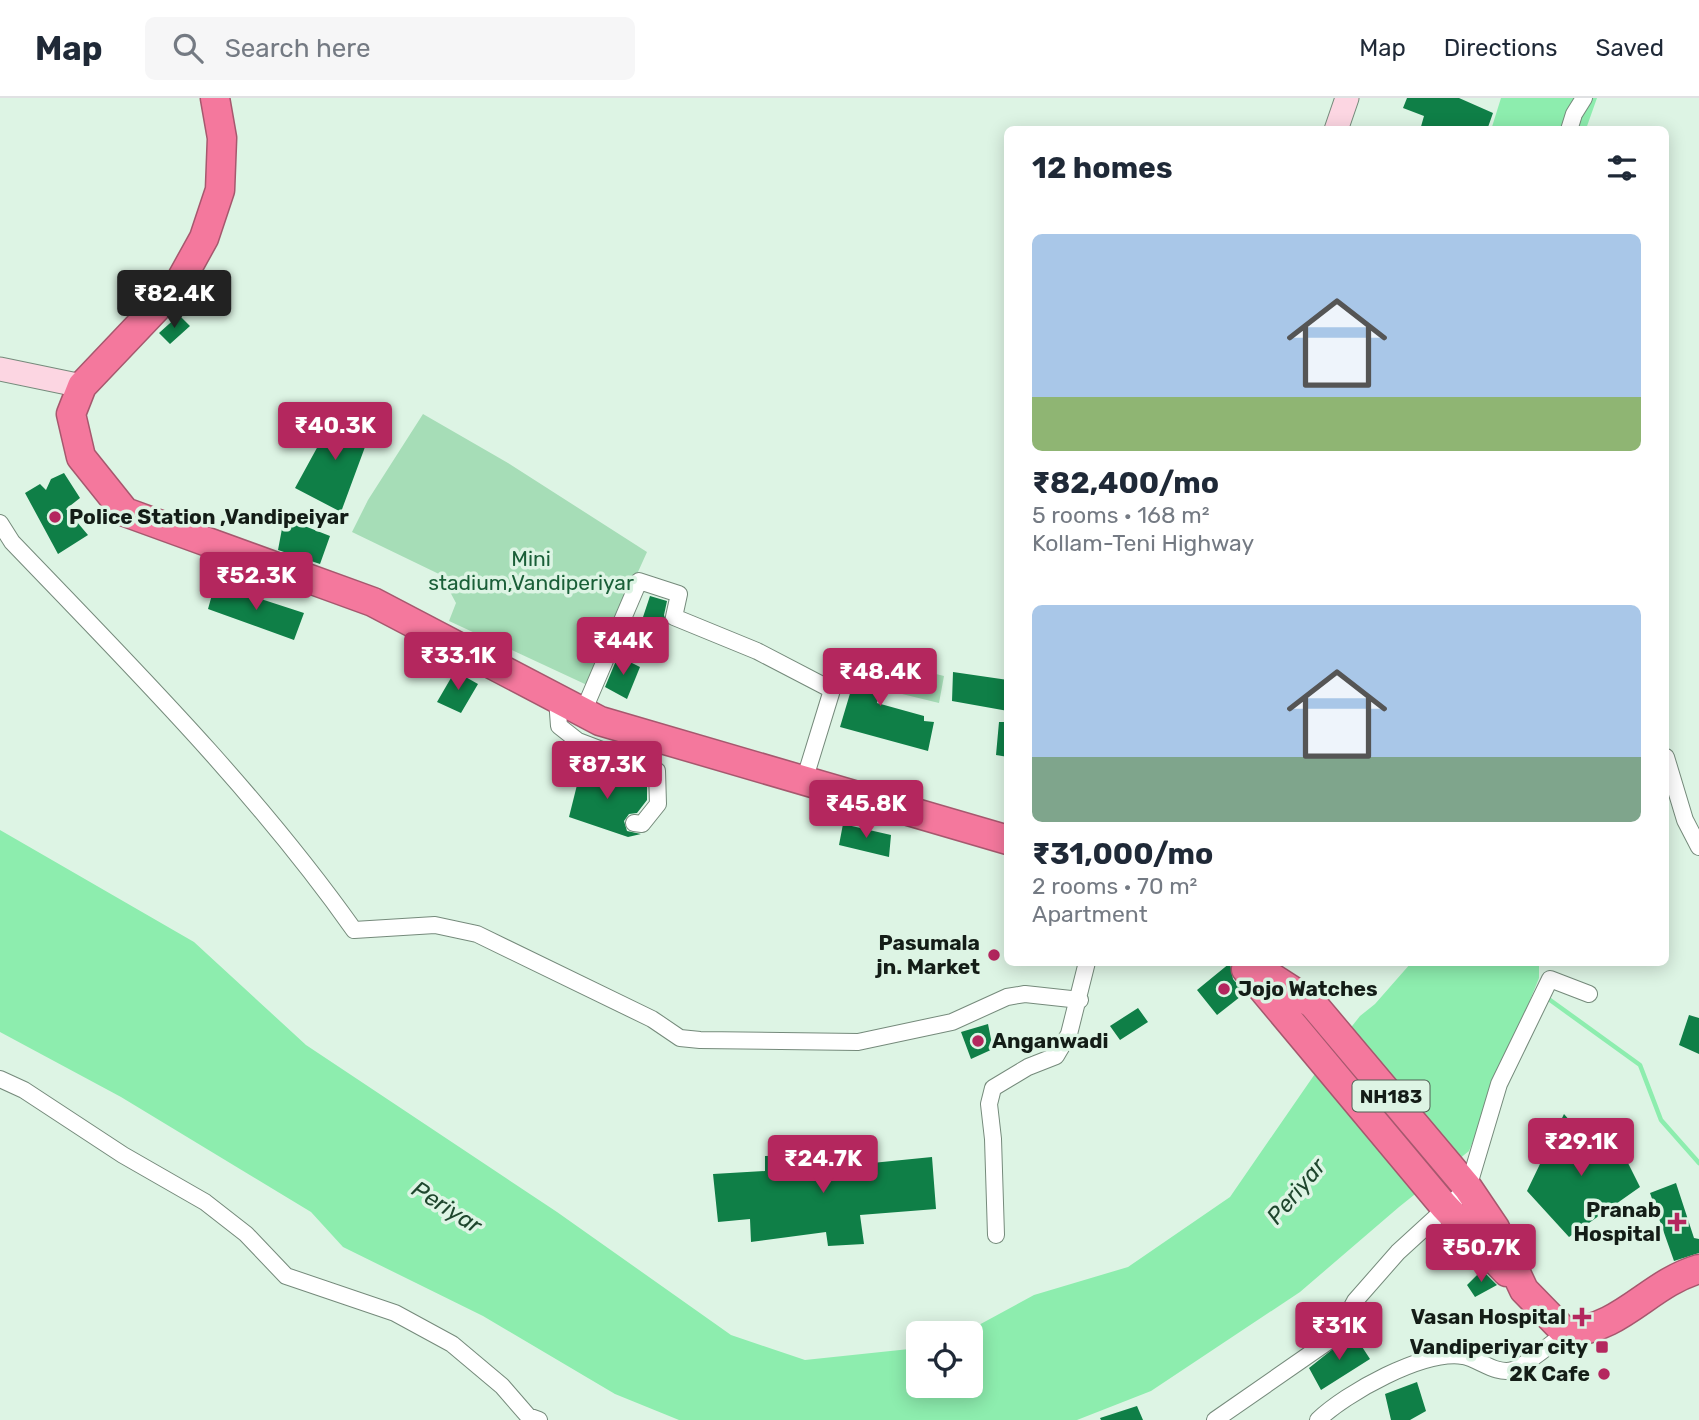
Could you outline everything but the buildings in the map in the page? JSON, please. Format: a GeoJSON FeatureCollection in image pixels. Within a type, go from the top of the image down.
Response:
{"type":"FeatureCollection","features":[{"type":"Feature","properties":{"kind":"highway"},"geometry":{"type":"LineString","coordinates":[[215,98],[222,138],[220,190],[204,238],[178,285],[82,386],[71,414],[81,457],[125,512],[373,601],[600,722],[1004,839]]}},
{"type":"Feature","properties":{"kind":"highway"},"geometry":{"type":"LineString","coordinates":[[1243,966],[1444,1206],[1524,1290]]}},
{"type":"Feature","properties":{"kind":"highway","name":"NH183"},"geometry":{"type":"LineString","coordinates":[[1254,966],[1313,1004],[1468,1188],[1495,1228],[1524,1290],[1566,1333]]}},
{"type":"Feature","properties":{"kind":"highway"},"geometry":{"type":"LineString","coordinates":[[1566,1333],[1613,1321],[1667,1283],[1699,1269]]}},
{"type":"Feature","properties":{"kind":"main road"},"geometry":{"type":"LineString","coordinates":[[1337,126],[1347,98]]}},
{"type":"Feature","properties":{"kind":"main road"},"geometry":{"type":"LineString","coordinates":[[0,369],[82,386]]}},
{"type":"Feature","properties":{"kind":"street"},"geometry":{"type":"LineString","coordinates":[[1571,126],[1574,114],[1584,98]]}},
{"type":"Feature","properties":{"kind":"street"},"geometry":{"type":"LineString","coordinates":[[0,523],[12,542],[147,683],[303,857],[354,930],[435,925],[477,934],[652,1019],[680,1038],[700,1040],[858,1042],[952,1022],[1007,998],[1025,994],[1080,1000]]}},
{"type":"Feature","properties":{"kind":"street"},"geometry":{"type":"LineString","coordinates":[[583,712],[639,581],[646,582],[679,594],[674,617],[757,651],[832,690],[804,781]]}},
{"type":"Feature","properties":{"kind":"street"},"geometry":{"type":"LineString","coordinates":[[557,699],[559,726],[578,741],[657,771],[658,804],[642,824],[634,823]]}},
{"type":"Feature","properties":{"kind":"street"},"geometry":{"type":"LineString","coordinates":[[1669,767],[1685,820],[1699,847]]}},
{"type":"Feature","properties":{"kind":"street"},"geometry":{"type":"LineString","coordinates":[[996,1235],[993,1139],[989,1104],[993,1088],[1028,1067],[1056,1056],[1069,1034],[1080,1000],[1086,966]]}},
{"type":"Feature","properties":{"kind":"street"},"geometry":{"type":"LineString","coordinates":[[1215,1420],[1336,1336],[1354,1301],[1444,1206],[1468,1188],[1499,1084],[1550,979],[1590,994]]}},
{"type":"Feature","properties":{"kind":"street"},"geometry":{"type":"LineString","coordinates":[[0,1079],[24,1090],[123,1155],[205,1202],[246,1234],[286,1276],[395,1312],[452,1344],[502,1386],[528,1416],[539,1420]]}},
{"type":"Feature","properties":{"kind":"street"},"geometry":{"type":"LineString","coordinates":[[1318,1420],[1356,1391],[1406,1366],[1458,1355],[1474,1358],[1500,1371],[1515,1369],[1566,1333]]}},
{"type":"Feature","properties":{"kind":"green space","name":"Mini stadium,Vandiperiyar"},"geometry":{"type":"Polygon","coordinates":[[[423,414],[508,463],[647,552],[587,685],[449,621],[456,603],[441,575],[352,532],[368,500],[423,414]]]}},
{"type":"Feature","properties":{"kind":"green space"},"geometry":{"type":"Polygon","coordinates":[[[904,666],[944,676],[939,703],[898,693],[904,666]]]}},
{"type":"Feature","properties":{"kind":"water"},"geometry":{"type":"Polygon","coordinates":[[[1501,98],[1597,98],[1587,126],[1492,126],[1501,98]]]}},
{"type":"Feature","properties":{"kind":"water","name":"Periyar"},"geometry":{"type":"Polygon","coordinates":[[[0,830],[194,942],[306,1045],[557,1212],[731,1335],[805,1360],[906,1349],[906,1398],[983,1398],[983,1323],[1034,1295],[1128,1267],[1230,1197],[1319,1068],[1360,1016],[1375,1004],[1408,966],[1539,966],[1539,978],[1469,1151],[1300,1292],[1151,1391],[1077,1420],[679,1420],[615,1394],[483,1316],[343,1247],[311,1212],[121,1097],[0,1032],[0,830]]]}},
{"type":"Feature","properties":{"kind":"waterway"},"geometry":{"type":"LineString","coordinates":[[1550,1000],[1640,1065],[1661,1120],[1699,1163]]}},
{"type":"Feature","properties":{"kind":"place","name":"Police Station ,Vandipeiyar"},"geometry":{"type":"Point","coordinates":[55,517]}},
{"type":"Feature","properties":{"kind":"place","name":"Pasumala jn. Market"},"geometry":{"type":"Point","coordinates":[994,955]}},
{"type":"Feature","properties":{"kind":"place","name":"Jojo Watches"},"geometry":{"type":"Point","coordinates":[1224,989]}},
{"type":"Feature","properties":{"kind":"place","name":"Anganwadi"},"geometry":{"type":"Point","coordinates":[978,1041]}},
{"type":"Feature","properties":{"kind":"place","name":"Pranab Hospital"},"geometry":{"type":"Point","coordinates":[1677,1222]}},
{"type":"Feature","properties":{"kind":"place","name":"Vasan Hospital"},"geometry":{"type":"Point","coordinates":[1582,1317]}},
{"type":"Feature","properties":{"kind":"place","name":"Vandiperiyar city"},"geometry":{"type":"Point","coordinates":[1602,1347]}},
{"type":"Feature","properties":{"kind":"place","name":"2K Cafe"},"geometry":{"type":"Point","coordinates":[1604,1374]}}]}
